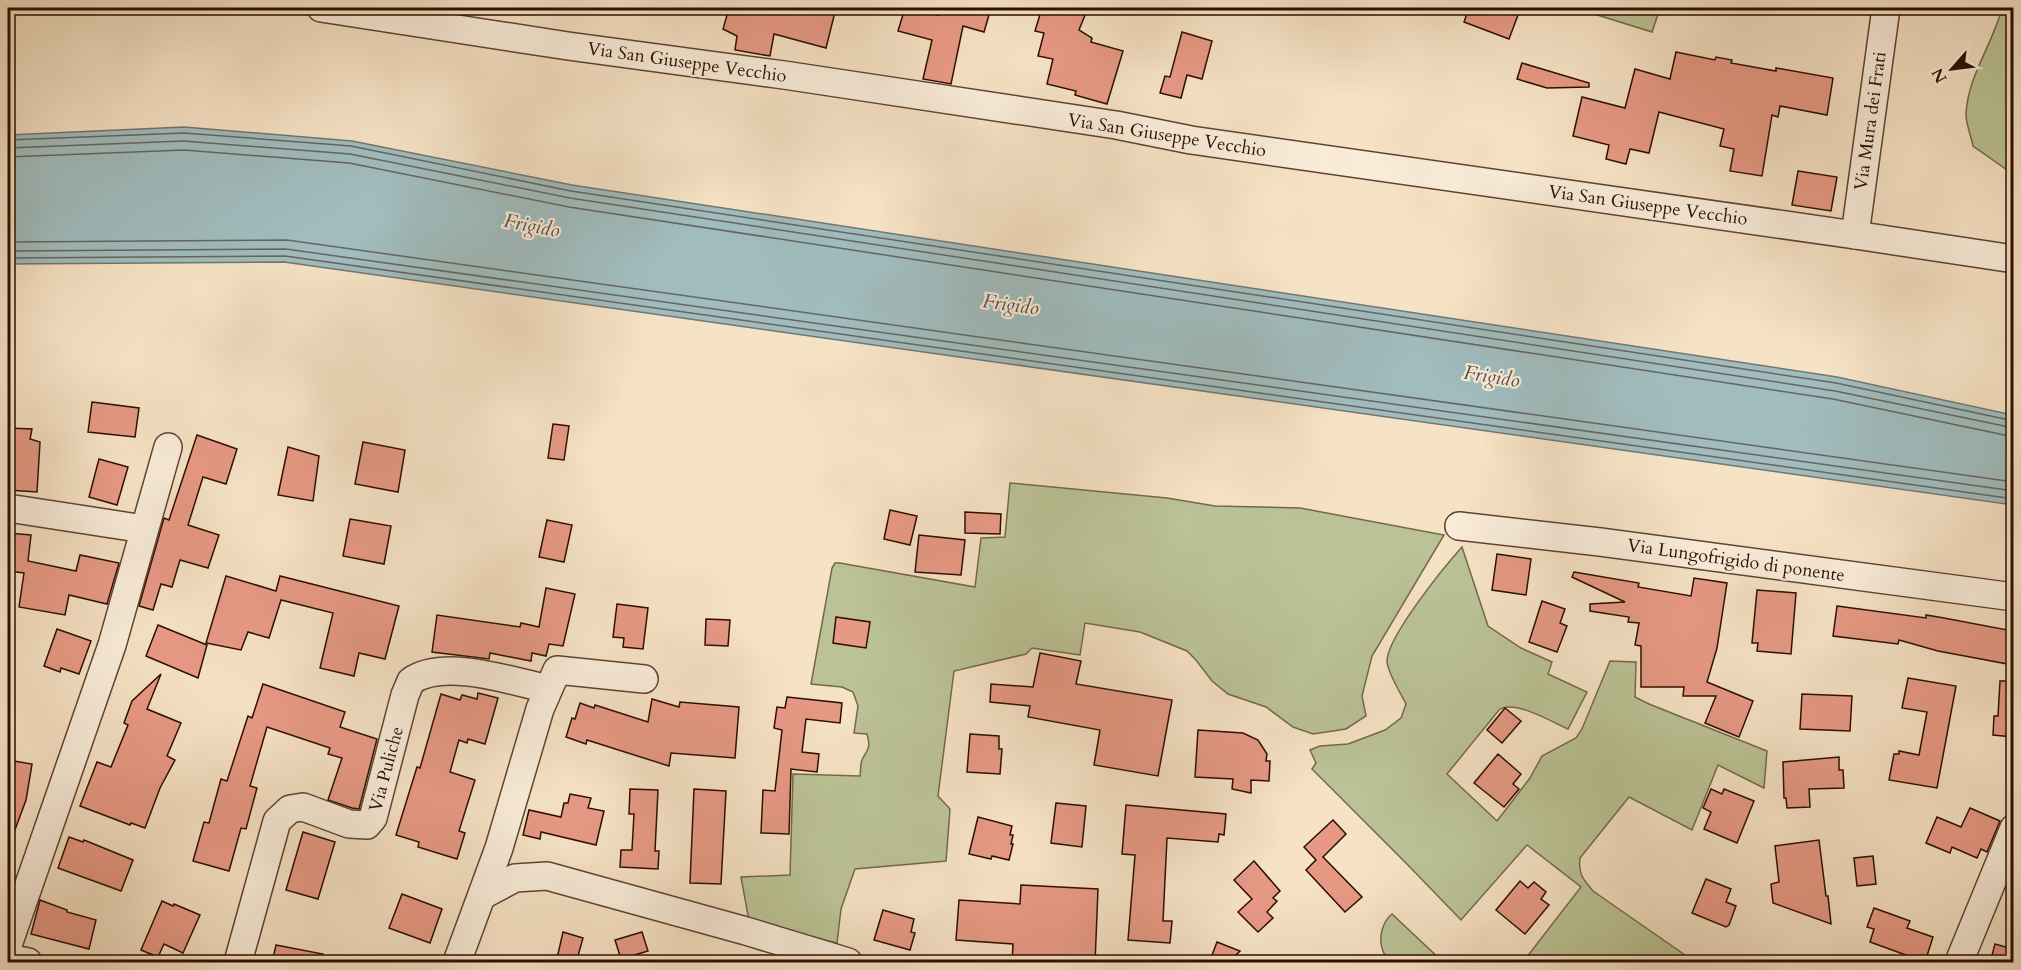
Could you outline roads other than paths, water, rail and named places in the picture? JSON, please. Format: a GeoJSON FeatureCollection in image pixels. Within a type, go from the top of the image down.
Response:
{"type":"FeatureCollection","features":[{"type":"Feature","properties":{"kind":"street","name":"Via San Giuseppe Vecchio"},"geometry":{"type":"LineString","coordinates":[[321,8],[1116,125],[1202,142],[2013,259]]}},
{"type":"Feature","properties":{"kind":"street","name":"Via Mura dei Frati"},"geometry":{"type":"LineString","coordinates":[[1855,235],[1886,8]]}},
{"type":"Feature","properties":{"kind":"street"},"geometry":{"type":"LineString","coordinates":[[8,945],[112,645],[168,447]]}},
{"type":"Feature","properties":{"kind":"street"},"geometry":{"type":"LineString","coordinates":[[8,508],[144,529]]}},
{"type":"Feature","properties":{"kind":"street","name":"Via Lungofrigido di ponente"},"geometry":{"type":"LineString","coordinates":[[1459,526],[1624,545],[2013,597]]}},
{"type":"Feature","properties":{"kind":"street"},"geometry":{"type":"LineString","coordinates":[[457,963],[483,895],[548,689],[557,670],[644,679]]}},
{"type":"Feature","properties":{"kind":"street","name":"Via Puliche"},"geometry":{"type":"LineString","coordinates":[[238,963],[277,822],[290,809],[303,807],[349,824],[367,825],[373,818],[405,695],[411,681],[428,672],[471,672],[548,689]]}},
{"type":"Feature","properties":{"kind":"street"},"geometry":{"type":"LineString","coordinates":[[1959,963],[2013,828]]}},
{"type":"Feature","properties":{"kind":"street"},"geometry":{"type":"LineString","coordinates":[[483,895],[515,878],[547,876],[746,931],[848,963]]}},
{"type":"Feature","properties":{"kind":"street"},"geometry":{"type":"LineString","coordinates":[[8,958],[28,963]]}},
{"type":"Feature","properties":{"kind":"water","name":"Frigido"},"geometry":{"type":"Polygon","coordinates":[[[184,127],[352,141],[572,185],[1837,377],[2013,415],[2013,505],[284,262],[8,264],[8,135],[184,127]]]}}]}
